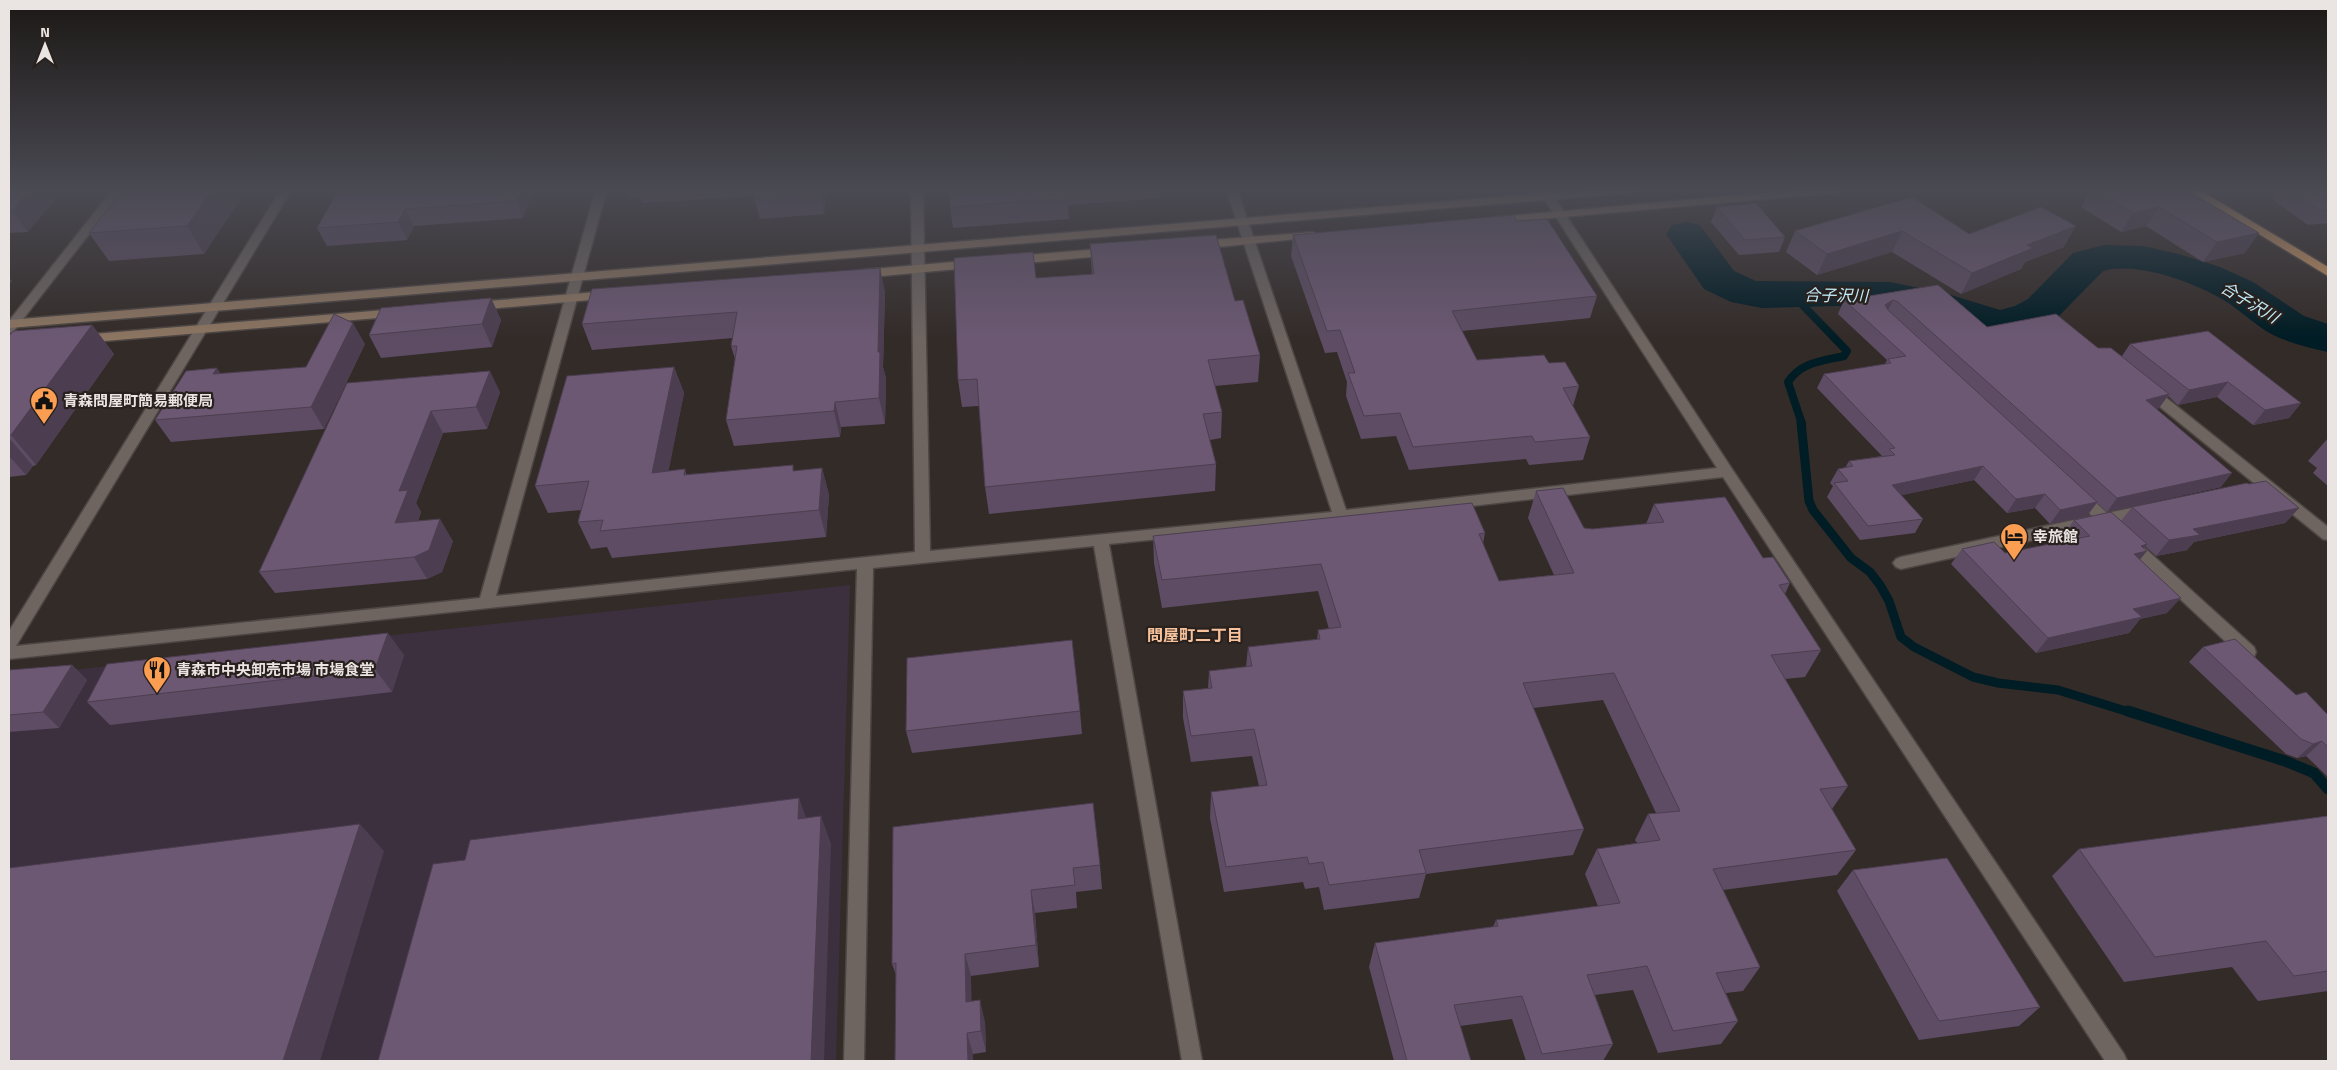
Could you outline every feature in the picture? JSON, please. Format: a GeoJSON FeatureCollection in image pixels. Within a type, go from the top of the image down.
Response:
{"type":"FeatureCollection","features":[{"type":"Feature","properties":{"kind":"highway"},"geometry":{"type":"LineString","coordinates":[[2273,239],[2328,272]]}},
{"type":"Feature","properties":{"kind":"street"},"geometry":{"type":"LineString","coordinates":[[10,325],[79,239]]}},
{"type":"Feature","properties":{"kind":"street"},"geometry":{"type":"LineString","coordinates":[[9,644],[257,239]]}},
{"type":"Feature","properties":{"kind":"street"},"geometry":{"type":"LineString","coordinates":[[486,604],[587,239]]}},
{"type":"Feature","properties":{"kind":"street"},"geometry":{"type":"LineString","coordinates":[[918,239],[923,559]]}},
{"type":"Feature","properties":{"kind":"street"},"geometry":{"type":"LineString","coordinates":[[10,325],[1046,239]]}},
{"type":"Feature","properties":{"kind":"street"},"geometry":{"type":"LineString","coordinates":[[1189,246],[1270,239]]}},
{"type":"Feature","properties":{"kind":"street"},"geometry":{"type":"LineString","coordinates":[[1576,239],[1727,472],[2117,1061]]}},
{"type":"Feature","properties":{"kind":"street"},"geometry":{"type":"LineString","coordinates":[[1247,241],[1341,516]]}},
{"type":"Feature","properties":{"kind":"street"},"geometry":{"type":"LineString","coordinates":[[1005,261],[1122,251]]}},
{"type":"Feature","properties":{"kind":"street"},"geometry":{"type":"LineString","coordinates":[[849,274],[986,263]]}},
{"type":"Feature","properties":{"kind":"street"},"geometry":{"type":"LineString","coordinates":[[461,307],[620,294]]}},
{"type":"Feature","properties":{"kind":"street"},"geometry":{"type":"LineString","coordinates":[[67,340],[411,312]]}},
{"type":"Feature","properties":{"kind":"street"},"geometry":{"type":"LineString","coordinates":[[2135,380],[2328,536]]}},
{"type":"Feature","properties":{"kind":"street"},"geometry":{"type":"LineString","coordinates":[[9,653],[865,563],[1101,542],[1727,472]]}},
{"type":"Feature","properties":{"kind":"street"},"geometry":{"type":"LineString","coordinates":[[2246,489],[2265,485]]}},
{"type":"Feature","properties":{"kind":"street"},"geometry":{"type":"LineString","coordinates":[[2068,486],[2263,666]]}},
{"type":"Feature","properties":{"kind":"street"},"geometry":{"type":"LineString","coordinates":[[1901,564],[2161,507]]}},
{"type":"Feature","properties":{"kind":"street"},"geometry":{"type":"LineString","coordinates":[[1101,542],[1192,1061]]}},
{"type":"Feature","properties":{"kind":"street"},"geometry":{"type":"LineString","coordinates":[[854,1061],[865,563]]}},
{"type":"Feature","properties":{"kind":"shaded area"},"geometry":{"type":"Polygon","coordinates":[[[850,585],[836,1061],[9,1061],[9,677],[850,585]]]}},
{"type":"Feature","properties":{"kind":"building"},"geometry":{"type":"Polygon","coordinates":[[[1161,239],[1217,239],[1235,301],[1243,300],[1260,355],[1208,360],[1222,412],[1203,414],[1216,464],[985,487],[977,379],[958,380],[954,258],[1033,252],[1036,278],[1094,274],[1090,244],[1161,239]]]}},
{"type":"Feature","properties":{"kind":"building"},"geometry":{"type":"Polygon","coordinates":[[[1294,239],[1560,239],[1597,296],[1452,311],[1477,360],[1544,355],[1549,363],[1565,362],[1579,386],[1563,388],[1590,437],[1535,442],[1532,436],[1413,447],[1400,413],[1364,416],[1348,373],[1355,373],[1340,330],[1327,331],[1294,239]]]}},
{"type":"Feature","properties":{"kind":"building"},"geometry":{"type":"Polygon","coordinates":[[[1806,239],[1876,239],[1827,254],[1806,239]]]}},
{"type":"Feature","properties":{"kind":"building"},"geometry":{"type":"Polygon","coordinates":[[[1915,239],[2043,239],[2027,245],[2033,248],[1972,273],[1915,239]]]}},
{"type":"Feature","properties":{"kind":"building"},"geometry":{"type":"Polygon","coordinates":[[[2212,239],[2231,239],[2217,242],[2212,239]]]}},
{"type":"Feature","properties":{"kind":"building"},"geometry":{"type":"Polygon","coordinates":[[[880,268],[879,398],[835,402],[834,411],[726,420],[737,346],[731,346],[737,312],[582,324],[592,289],[880,268]]]}},
{"type":"Feature","properties":{"kind":"building"},"geometry":{"type":"Polygon","coordinates":[[[1938,285],[1987,327],[2056,314],[2098,348],[2111,348],[2169,394],[2146,400],[2232,473],[2117,498],[1898,302],[1893,300],[1885,305],[1888,310],[2097,502],[2060,510],[2045,494],[2016,499],[1983,466],[1892,485],[1923,519],[1868,526],[1834,483],[1848,481],[1838,469],[1853,466],[1849,461],[1895,455],[1889,449],[1895,448],[1824,374],[1891,363],[1888,359],[1906,356],[1844,300],[1938,285]]]}},
{"type":"Feature","properties":{"kind":"building"},"geometry":{"type":"Polygon","coordinates":[[[491,298],[482,324],[369,335],[381,308],[491,298]]]}},
{"type":"Feature","properties":{"kind":"building"},"geometry":{"type":"Polygon","coordinates":[[[334,314],[353,323],[311,407],[155,420],[186,371],[217,368],[213,374],[306,367],[334,314]]]}},
{"type":"Feature","properties":{"kind":"building"},"geometry":{"type":"Polygon","coordinates":[[[92,325],[9,436],[9,336],[13,331],[92,325]]]}},
{"type":"Feature","properties":{"kind":"building"},"geometry":{"type":"Polygon","coordinates":[[[2208,331],[2301,403],[2265,410],[2228,382],[2189,390],[2130,344],[2208,331]]]}},
{"type":"Feature","properties":{"kind":"building"},"geometry":{"type":"Polygon","coordinates":[[[674,367],[652,473],[685,469],[684,475],[793,465],[793,471],[822,468],[819,510],[600,531],[603,520],[578,522],[589,481],[535,486],[567,376],[674,367]]]}},
{"type":"Feature","properties":{"kind":"building"},"geometry":{"type":"Polygon","coordinates":[[[490,371],[476,407],[431,411],[399,491],[408,490],[395,523],[440,519],[429,550],[414,557],[259,572],[347,383],[490,371]]]}},
{"type":"Feature","properties":{"kind":"building"},"geometry":{"type":"Polygon","coordinates":[[[2266,481],[2299,508],[2193,529],[2200,535],[2169,540],[2132,507],[2247,483],[2266,481]]]}},
{"type":"Feature","properties":{"kind":"building"},"geometry":{"type":"Polygon","coordinates":[[[1563,488],[1584,528],[1592,529],[1664,522],[1654,504],[1725,497],[1763,558],[1773,557],[1790,583],[1779,585],[1821,650],[1771,655],[1848,786],[1820,789],[1856,850],[1713,869],[1760,967],[1716,973],[1738,1021],[1673,1031],[1647,966],[1587,975],[1613,1044],[1542,1054],[1522,996],[1454,1005],[1471,1061],[1407,1061],[1375,943],[1498,926],[1496,920],[1620,903],[1597,849],[1660,840],[1648,814],[1680,811],[1614,673],[1523,683],[1584,829],[1419,850],[1426,873],[1329,885],[1323,862],[1309,864],[1307,857],[1226,867],[1211,792],[1267,785],[1254,729],[1191,736],[1183,691],[1212,688],[1209,671],[1252,666],[1248,647],[1320,639],[1318,630],[1341,627],[1321,564],[1162,580],[1153,536],[1472,503],[1485,533],[1479,534],[1499,581],[1574,573],[1536,491],[1563,488]]]}},
{"type":"Feature","properties":{"kind":"building"},"geometry":{"type":"Polygon","coordinates":[[[2111,512],[2147,544],[2141,546],[2147,551],[2134,554],[2181,598],[2133,609],[2142,617],[2048,638],[1962,549],[1994,542],[2005,553],[2090,536],[2074,520],[2111,512]]]}},
{"type":"Feature","properties":{"kind":"building"},"geometry":{"type":"Polygon","coordinates":[[[388,633],[375,669],[87,702],[107,664],[388,633]]]}},
{"type":"Feature","properties":{"kind":"building"},"geometry":{"type":"Polygon","coordinates":[[[2235,639],[2296,695],[2306,692],[2328,715],[2328,747],[2322,741],[2313,744],[2301,739],[2203,647],[2235,639]]]}},
{"type":"Feature","properties":{"kind":"building"},"geometry":{"type":"Polygon","coordinates":[[[1072,640],[1080,711],[906,731],[907,658],[1072,640]]]}},
{"type":"Feature","properties":{"kind":"building"},"geometry":{"type":"Polygon","coordinates":[[[72,665],[43,712],[9,715],[9,670],[72,665]]]}},
{"type":"Feature","properties":{"kind":"building"},"geometry":{"type":"Polygon","coordinates":[[[799,798],[798,819],[821,816],[811,1061],[378,1061],[433,864],[465,860],[470,840],[799,798]]]}},
{"type":"Feature","properties":{"kind":"building"},"geometry":{"type":"Polygon","coordinates":[[[1093,803],[1100,865],[1073,868],[1075,885],[1031,890],[1036,945],[965,954],[966,1002],[980,1000],[981,1031],[967,1033],[968,1061],[895,1061],[896,963],[892,964],[893,827],[1093,803]]]}},
{"type":"Feature","properties":{"kind":"building"},"geometry":{"type":"Polygon","coordinates":[[[2328,816],[2328,971],[2294,976],[2266,941],[2155,957],[2079,849],[2328,816]]]}},
{"type":"Feature","properties":{"kind":"building"},"geometry":{"type":"Polygon","coordinates":[[[360,824],[283,1061],[9,1061],[9,868],[360,824]]]}},
{"type":"Feature","properties":{"kind":"building"},"geometry":{"type":"Polygon","coordinates":[[[1947,858],[2040,1007],[1939,1021],[1853,870],[1947,858]]]}},
{"type":"Feature","properties":{"kind":"waterway","name":"合子沢川"},"geometry":{"type":"LineString","coordinates":[[1690,239],[1719,280],[1746,293],[1762,295],[1836,293],[1890,295],[1933,303],[1987,321],[2000,323],[2030,316],[2043,308],[2088,262],[2104,258],[2143,258],[2185,269],[2223,283],[2288,325],[2328,338]]}},
{"type":"Feature","properties":{"kind":"waterway"},"geometry":{"type":"LineString","coordinates":[[1792,294],[1847,351],[1844,356],[1806,366],[1793,375],[1788,382],[1802,424]]}},
{"type":"Feature","properties":{"kind":"waterway"},"geometry":{"type":"LineString","coordinates":[[1801,422],[1809,501],[1813,510],[1851,558],[1870,572],[1880,585],[1889,601],[1901,637],[1914,647],[1973,677],[1998,683],[2058,690],[2132,713]]}},
{"type":"Feature","properties":{"kind":"waterway"},"geometry":{"type":"LineString","coordinates":[[2128,711],[2285,761],[2314,773],[2328,789]]}},
{"type":"Feature","properties":{"kind":"place","name":"青森問屋町簡易郵便局"},"geometry":{"type":"Point","coordinates":[44,425]}},
{"type":"Feature","properties":{"kind":"place","name":"幸旅館"},"geometry":{"type":"Point","coordinates":[2014,561]}},
{"type":"Feature","properties":{"kind":"place","name":"青森市中央卸売市場 市場食堂"},"geometry":{"type":"Point","coordinates":[157,694]}},
{"type":"Feature","properties":{"kind":"district","name":"問屋町二丁目"},"geometry":{"type":"Point","coordinates":[1195,635]}}]}
